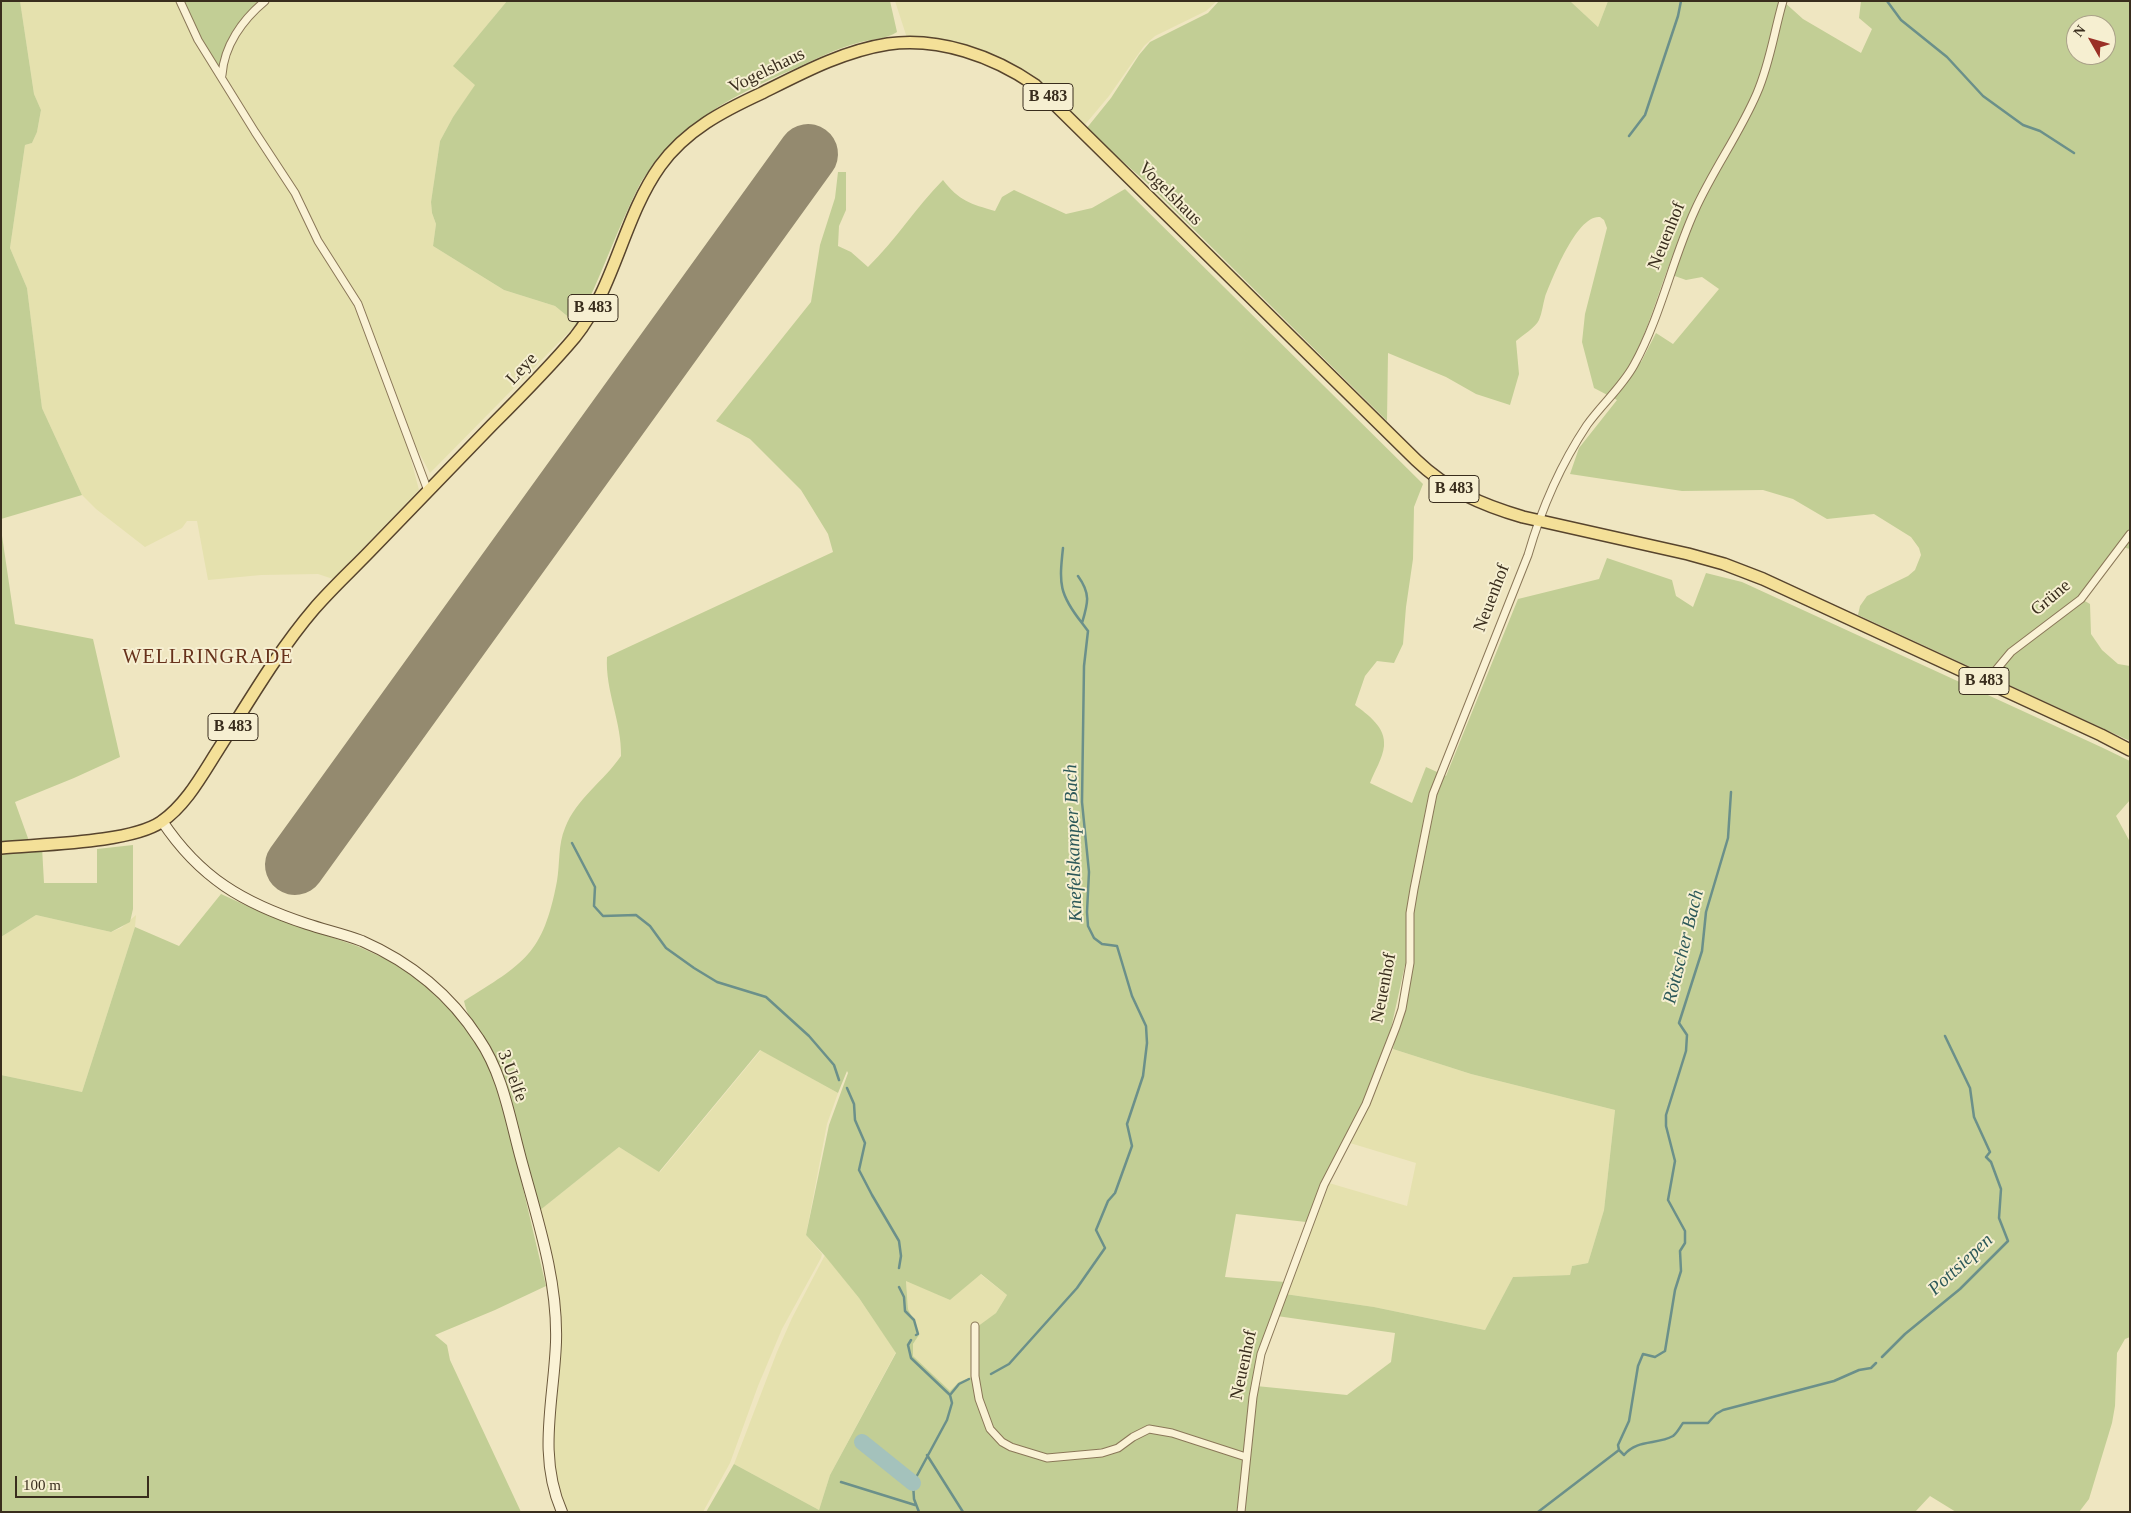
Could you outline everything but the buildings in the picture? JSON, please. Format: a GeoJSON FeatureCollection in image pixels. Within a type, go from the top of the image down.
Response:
{"type":"FeatureCollection","features":[{"type":"Feature","properties":{"kind":"main road","name":"Vogelshaus"},"geometry":{"type":"LineString","coordinates":[[729,108],[820,65],[869,48],[888,44],[904,43],[937,46],[965,51],[997,62],[1020,75],[1053,102],[1429,472],[1456,491],[1479,502],[1539,520]]}},
{"type":"Feature","properties":{"kind":"main road","name":"Leye"},"geometry":{"type":"LineString","coordinates":[[162,821],[186,798],[298,630],[337,583],[530,387],[575,337],[594,306],[635,209],[649,182],[667,157],[681,142],[696,129],[729,108]]}},
{"type":"Feature","properties":{"kind":"main road","name":"B 483"},"geometry":{"type":"LineString","coordinates":[[1539,520],[1724,564],[1986,682],[2130,750]]}},
{"type":"Feature","properties":{"kind":"main road","name":"B 483"},"geometry":{"type":"LineString","coordinates":[[1,848],[135,834],[162,821]]}},
{"type":"Feature","properties":{"kind":"street"},"geometry":{"type":"LineString","coordinates":[[180,1],[198,40],[222,75],[243,113],[295,193],[318,241],[358,304],[428,491]]}},
{"type":"Feature","properties":{"kind":"street"},"geometry":{"type":"LineString","coordinates":[[222,75],[226,53],[234,37],[248,18],[265,1]]}},
{"type":"Feature","properties":{"kind":"street","name":"Neuenhof"},"geometry":{"type":"LineString","coordinates":[[1242,1512],[1246,1457],[1256,1374],[1267,1336],[1324,1184],[1366,1104],[1402,1009],[1410,963],[1410,913],[1433,794],[1528,555],[1539,520],[1564,464],[1581,435],[1596,413],[1627,376],[1648,337],[1673,264],[1695,210],[1763,79],[1782,5]]}},
{"type":"Feature","properties":{"kind":"street","name":"Grüne"},"geometry":{"type":"LineString","coordinates":[[1986,682],[2012,652],[2081,599],[2130,534]]}},
{"type":"Feature","properties":{"kind":"street","name":"3.Uelfe"},"geometry":{"type":"LineString","coordinates":[[162,821],[184,851],[216,881],[241,897],[270,911],[360,940],[414,970],[450,1001],[480,1039],[504,1094],[552,1285],[556,1342],[548,1414],[548,1454],[553,1488],[562,1512]]}},
{"type":"Feature","properties":{"kind":"street"},"geometry":{"type":"LineString","coordinates":[[975,1326],[975,1376],[979,1399],[990,1429],[1002,1442],[1012,1447],[1047,1458],[1102,1453],[1118,1448],[1133,1437],[1149,1429],[1172,1433],[1246,1457]]}},
{"type":"Feature","properties":{"kind":"shaded area"},"geometry":{"type":"Polygon","coordinates":[[[20,1],[178,1],[294,193],[349,290],[402,426],[419,490],[333,579],[318,574],[261,575],[208,580],[197,521],[187,521],[182,528],[145,547],[96,509],[82,495],[42,408],[27,288],[10,248],[25,145],[32,143],[37,132],[41,110],[34,94],[20,1]]]}},
{"type":"Feature","properties":{"kind":"shaded area"},"geometry":{"type":"Polygon","coordinates":[[[267,1],[507,1],[454,65],[476,85],[453,117],[440,141],[431,202],[436,224],[433,246],[504,290],[555,306],[577,324],[430,473],[404,425],[360,303],[319,240],[223,75],[225,61],[243,26],[267,1]]]}},
{"type":"Feature","properties":{"kind":"shaded area"},"geometry":{"type":"Polygon","coordinates":[[[895,1],[1217,1],[1206,11],[1155,36],[1144,46],[1109,96],[1083,127],[1020,73],[907,38],[895,1]]]}},
{"type":"Feature","properties":{"kind":"shaded area"},"geometry":{"type":"Polygon","coordinates":[[[1570,1],[1608,1],[1598,27],[1570,1]]]}},
{"type":"Feature","properties":{"kind":"shaded area"},"geometry":{"type":"Polygon","coordinates":[[[36,915],[111,932],[121,928],[136,915],[135,927],[82,1092],[1,1075],[1,937],[36,915]]]}},
{"type":"Feature","properties":{"kind":"shaded area"},"geometry":{"type":"Polygon","coordinates":[[[1393,1049],[1471,1074],[1615,1110],[1604,1210],[1588,1263],[1572,1266],[1570,1275],[1513,1277],[1485,1330],[1374,1307],[1285,1294],[1320,1200],[1329,1183],[1407,1206],[1416,1163],[1350,1143],[1393,1049]]]}},
{"type":"Feature","properties":{"kind":"shaded area"},"geometry":{"type":"Polygon","coordinates":[[[761,1050],[838,1093],[827,1124],[806,1235],[822,1254],[821,1258],[782,1329],[758,1386],[730,1463],[703,1512],[566,1512],[551,1458],[560,1335],[559,1302],[552,1262],[539,1211],[619,1147],[660,1172],[761,1050]]]}},
{"type":"Feature","properties":{"kind":"shaded area"},"geometry":{"type":"Polygon","coordinates":[[[825,1255],[859,1298],[896,1352],[830,1475],[819,1510],[734,1464],[777,1352],[792,1318],[825,1255]]]}},
{"type":"Feature","properties":{"kind":"shaded area"},"geometry":{"type":"Polygon","coordinates":[[[980,1274],[1007,1295],[996,1313],[980,1326],[974,1376],[950,1392],[913,1356],[913,1344],[919,1335],[908,1309],[906,1280],[950,1300],[980,1274]]]}},
{"type":"Feature","properties":{"kind":"green space"},"geometry":{"type":"Polygon","coordinates":[[[1,1],[20,1],[34,94],[41,110],[37,132],[32,143],[25,145],[10,248],[27,288],[42,408],[82,495],[1,519],[1,1]]]}},
{"type":"Feature","properties":{"kind":"green space"},"geometry":{"type":"Polygon","coordinates":[[[181,1],[263,1],[244,20],[219,68],[208,53],[181,1]]]}},
{"type":"Feature","properties":{"kind":"green space"},"geometry":{"type":"Polygon","coordinates":[[[507,1],[890,1],[897,32],[840,49],[762,83],[713,110],[685,132],[641,182],[577,324],[555,306],[504,290],[433,246],[436,224],[431,202],[440,141],[453,117],[475,85],[453,66],[507,1]]]}},
{"type":"Feature","properties":{"kind":"green space"},"geometry":{"type":"Polygon","coordinates":[[[1219,1],[1570,1],[1598,27],[1608,1],[1783,1],[1803,19],[1861,53],[1872,29],[1859,18],[1861,1],[2130,1],[2130,549],[2118,544],[2078,597],[2090,604],[2091,634],[2102,650],[2118,664],[2130,666],[2130,741],[1858,615],[1860,606],[1867,596],[1908,576],[1915,570],[1921,555],[1919,548],[1911,537],[1874,514],[1827,519],[1793,499],[1763,490],[1682,491],[1570,474],[1579,448],[1617,400],[1594,388],[1582,342],[1585,314],[1607,228],[1604,220],[1600,217],[1591,219],[1574,236],[1553,276],[1539,320],[1532,329],[1516,341],[1519,374],[1510,405],[1476,394],[1446,377],[1388,353],[1387,421],[1146,182],[1086,129],[1111,98],[1139,55],[1150,42],[1208,13],[1219,1]],[[1685,228],[1634,358],[1641,362],[1656,333],[1673,344],[1719,289],[1702,277],[1686,280],[1672,275],[1685,228]]]}},
{"type":"Feature","properties":{"kind":"green space"},"geometry":{"type":"Polygon","coordinates":[[[838,172],[846,172],[846,210],[839,226],[838,246],[851,252],[868,267],[943,180],[954,193],[966,201],[995,211],[1002,197],[1014,190],[1066,214],[1092,208],[1125,189],[1423,484],[1414,507],[1413,559],[1403,644],[1394,663],[1377,661],[1365,676],[1355,705],[1375,722],[1384,739],[1382,755],[1370,783],[1412,803],[1426,767],[1446,776],[1518,599],[1599,579],[1607,558],[1672,580],[1676,596],[1693,607],[1706,573],[1742,582],[2130,761],[2130,800],[2116,816],[2130,842],[2130,1337],[2125,1339],[2117,1353],[2115,1406],[2112,1423],[2089,1499],[2079,1512],[1956,1512],[1930,1496],[1915,1512],[1244,1512],[1247,1457],[1256,1386],[1347,1395],[1391,1362],[1395,1333],[1277,1316],[1285,1294],[1374,1307],[1485,1330],[1513,1277],[1570,1275],[1572,1266],[1588,1263],[1604,1210],[1615,1110],[1471,1074],[1393,1049],[1404,1011],[1412,966],[1405,965],[1390,1033],[1376,1071],[1363,1103],[1306,1222],[1236,1214],[1225,1277],[1285,1282],[1259,1355],[1250,1400],[1245,1454],[1192,1439],[1172,1431],[1149,1428],[1140,1431],[1111,1450],[1102,1452],[1047,1457],[1012,1447],[991,1429],[980,1399],[977,1327],[996,1313],[1007,1295],[981,1274],[950,1300],[906,1281],[908,1309],[919,1335],[913,1344],[913,1356],[950,1391],[959,1382],[974,1376],[978,1398],[989,1430],[1002,1444],[1029,1456],[1048,1459],[1102,1454],[1119,1449],[1140,1434],[1156,1431],[1172,1434],[1191,1442],[1245,1458],[1241,1512],[706,1512],[734,1464],[819,1510],[830,1475],[896,1353],[859,1298],[806,1235],[829,1125],[848,1073],[847,1071],[838,1093],[760,1050],[659,1172],[619,1147],[539,1211],[521,1139],[505,1086],[495,1060],[470,1019],[464,1001],[516,966],[537,941],[545,926],[551,906],[557,881],[561,841],[565,828],[583,799],[621,756],[619,731],[608,682],[607,657],[833,552],[828,534],[801,490],[750,439],[716,421],[811,302],[820,245],[835,198],[838,172]]]}},
{"type":"Feature","properties":{"kind":"green space"},"geometry":{"type":"Polygon","coordinates":[[[1,529],[15,624],[93,639],[120,757],[15,802],[29,841],[1,843],[1,529]]]}},
{"type":"Feature","properties":{"kind":"green space"},"geometry":{"type":"Polygon","coordinates":[[[133,845],[133,909],[130,922],[111,932],[36,915],[1,937],[1,851],[42,847],[44,883],[97,883],[97,849],[133,845]]]}},
{"type":"Feature","properties":{"kind":"green space"},"geometry":{"type":"Polygon","coordinates":[[[221,894],[269,916],[357,946],[388,960],[417,979],[456,1015],[476,1043],[492,1074],[510,1133],[546,1286],[435,1335],[447,1345],[450,1360],[521,1512],[1,1512],[1,1075],[82,1092],[135,927],[179,946],[221,894]]]}},
{"type":"Feature","properties":{"kind":"waterway"},"geometry":{"type":"LineString","coordinates":[[1629,136],[1645,115],[1678,16],[1681,1]]}},
{"type":"Feature","properties":{"kind":"waterway"},"geometry":{"type":"LineString","coordinates":[[1887,1],[1901,20],[1947,57],[1983,96],[2023,125],[2040,131],[2074,153]]}},
{"type":"Feature","properties":{"kind":"waterway","name":"Knefelskamper Bach"},"geometry":{"type":"LineString","coordinates":[[1063,548],[1062,588],[1074,613],[1082,623]]}},
{"type":"Feature","properties":{"kind":"waterway","name":"Knefelskamper Bach"},"geometry":{"type":"LineString","coordinates":[[991,1374],[1009,1364],[1077,1288],[1105,1248],[1096,1230],[1108,1201],[1115,1193],[1132,1146],[1127,1124],[1143,1076],[1147,1043],[1146,1026],[1132,996],[1117,946],[1102,944],[1094,938],[1088,926],[1089,872],[1082,802],[1084,666],[1088,631],[1082,623],[1086,610],[1087,594],[1078,576]]}},
{"type":"Feature","properties":{"kind":"waterway","name":"Röttscher Bach"},"geometry":{"type":"LineString","coordinates":[[1619,1450],[1618,1445],[1629,1421],[1638,1366],[1643,1354],[1655,1357],[1665,1351],[1675,1290],[1681,1271],[1680,1251],[1685,1243],[1685,1231],[1668,1200],[1675,1161],[1666,1126],[1666,1115],[1686,1051],[1687,1035],[1679,1023],[1702,951],[1706,912],[1728,838],[1731,792]]}},
{"type":"Feature","properties":{"kind":"waterway"},"geometry":{"type":"LineString","coordinates":[[572,843],[595,887],[594,906],[603,916],[636,915],[650,926],[666,948],[694,968],[717,982],[766,997],[809,1036],[834,1065],[839,1080]]}},
{"type":"Feature","properties":{"kind":"waterway","name":"Pottsiepen"},"geometry":{"type":"LineString","coordinates":[[1882,1357],[1905,1334],[1960,1289],[2008,1241],[1999,1218],[2001,1189],[1991,1162],[1986,1157],[1990,1152],[1974,1117],[1970,1088],[1945,1036]]}},
{"type":"Feature","properties":{"kind":"waterway"},"geometry":{"type":"LineString","coordinates":[[847,1088],[854,1104],[855,1120],[865,1143],[859,1170],[899,1241],[901,1256],[899,1268]]}},
{"type":"Feature","properties":{"kind":"waterway"},"geometry":{"type":"LineString","coordinates":[[899,1287],[904,1297],[905,1311],[914,1320],[918,1334],[916,1335]]}},
{"type":"Feature","properties":{"kind":"waterway"},"geometry":{"type":"LineString","coordinates":[[911,1340],[908,1345],[911,1358],[950,1395]]}},
{"type":"Feature","properties":{"kind":"waterway","name":"Pottsiepen"},"geometry":{"type":"LineString","coordinates":[[1619,1450],[1624,1455],[1641,1444],[1660,1441],[1673,1436],[1683,1423],[1708,1423],[1716,1414],[1723,1410],[1834,1381],[1859,1370],[1871,1368],[1876,1363]]}},
{"type":"Feature","properties":{"kind":"waterway","name":"Knefelskamper Bach"},"geometry":{"type":"LineString","coordinates":[[950,1395],[959,1384],[969,1379]]}},
{"type":"Feature","properties":{"kind":"waterway"},"geometry":{"type":"LineString","coordinates":[[919,1512],[914,1499],[913,1483],[947,1420],[952,1403],[950,1395]]}},
{"type":"Feature","properties":{"kind":"waterway"},"geometry":{"type":"LineString","coordinates":[[862,1442],[913,1483]]}},
{"type":"Feature","properties":{"kind":"waterway","name":"Röttscher Bach"},"geometry":{"type":"LineString","coordinates":[[1538,1512],[1619,1450]]}},
{"type":"Feature","properties":{"kind":"waterway"},"geometry":{"type":"LineString","coordinates":[[927,1455],[963,1512]]}},
{"type":"Feature","properties":{"kind":"waterway"},"geometry":{"type":"LineString","coordinates":[[841,1482],[915,1505]]}},
{"type":"Feature","properties":{"kind":"runway"},"geometry":{"type":"LineString","coordinates":[[295,865],[808,154]]}},
{"type":"Feature","properties":{"kind":"district","name":"WELLRINGRADE"},"geometry":{"type":"Point","coordinates":[208,658]}}]}
